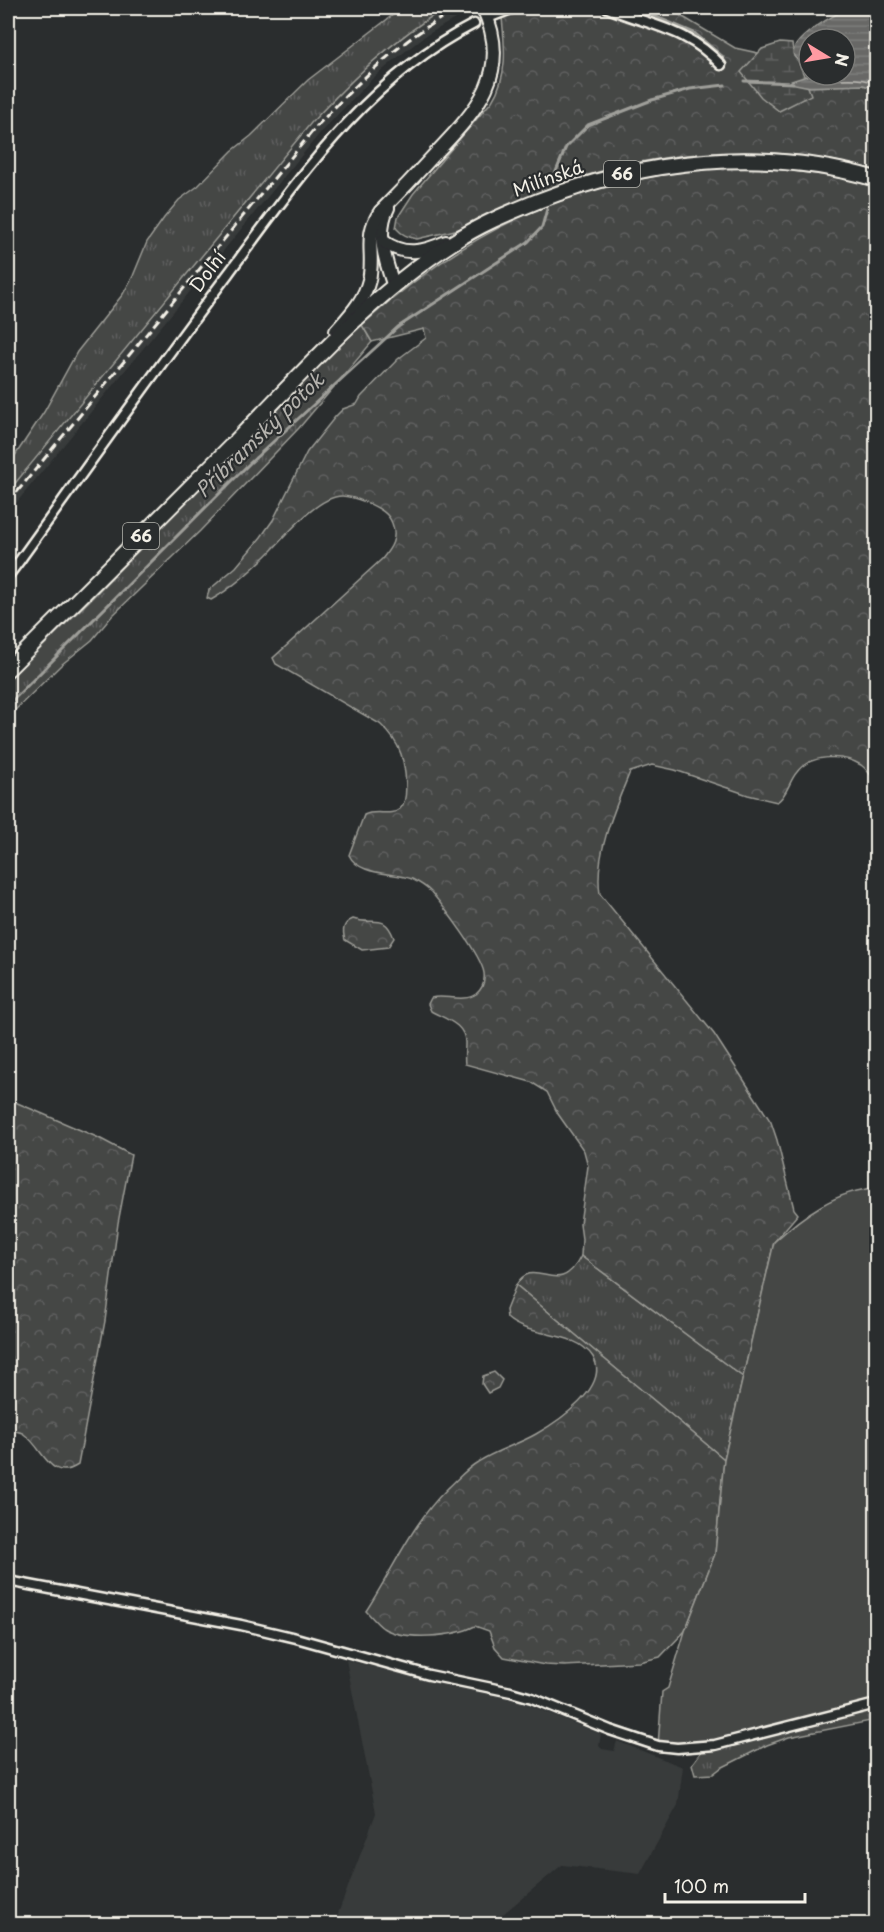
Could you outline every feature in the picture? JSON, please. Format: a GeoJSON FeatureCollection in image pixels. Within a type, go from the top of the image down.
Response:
{"type":"FeatureCollection","features":[{"type":"Feature","properties":{"kind":"main road","name":"Milínská"},"geometry":{"type":"LineString","coordinates":[[394,287],[451,244],[500,216],[567,189],[598,180],[664,166],[741,159],[776,161],[844,171],[876,179]]}},
{"type":"Feature","properties":{"kind":"main road","name":"66"},"geometry":{"type":"LineString","coordinates":[[8,669],[366,311],[394,287]]}},
{"type":"Feature","properties":{"kind":"street"},"geometry":{"type":"LineString","coordinates":[[319,358],[329,340],[365,292],[370,274],[370,235],[374,221],[464,124],[484,95],[492,72],[493,58],[492,33],[485,13],[514,8]]}},
{"type":"Feature","properties":{"kind":"street"},"geometry":{"type":"LineString","coordinates":[[608,8],[667,28],[690,39],[721,65]]}},
{"type":"Feature","properties":{"kind":"street","name":"Dolní"},"geometry":{"type":"LineString","coordinates":[[8,576],[202,308],[290,190],[343,126],[385,85],[419,57],[445,39],[474,24]]}},
{"type":"Feature","properties":{"kind":"street"},"geometry":{"type":"LineString","coordinates":[[393,199],[383,219],[383,241],[387,267],[394,287]]}},
{"type":"Feature","properties":{"kind":"street"},"geometry":{"type":"LineString","coordinates":[[383,241],[403,251],[419,252],[470,232]]}},
{"type":"Feature","properties":{"kind":"street"},"geometry":{"type":"LineString","coordinates":[[370,254],[374,267],[394,287]]}},
{"type":"Feature","properties":{"kind":"street"},"geometry":{"type":"LineString","coordinates":[[8,1581],[241,1625],[429,1675],[511,1692],[658,1746],[677,1748],[715,1745],[876,1704]]}},
{"type":"Feature","properties":{"kind":"shaded area"},"geometry":{"type":"Polygon","coordinates":[[[445,8],[474,8],[425,36],[397,58],[372,79],[321,132],[8,513],[8,492],[311,123],[362,69],[388,47],[445,8]]]}},
{"type":"Feature","properties":{"kind":"shaded area"},"geometry":{"type":"Polygon","coordinates":[[[346,1660],[517,1700],[601,1734],[599,1746],[602,1749],[614,1751],[617,1741],[683,1767],[678,1805],[640,1874],[562,1865],[491,1924],[334,1924],[376,1813],[346,1660]]]}},
{"type":"Feature","properties":{"kind":"green space"},"geometry":{"type":"Polygon","coordinates":[[[402,8],[445,8],[390,47],[342,90],[311,123],[8,492],[8,466],[44,412],[77,352],[123,294],[147,242],[164,218],[179,200],[198,186],[308,80],[402,8]]]}},
{"type":"Feature","properties":{"kind":"green space"},"geometry":{"type":"Polygon","coordinates":[[[501,8],[668,8],[735,48],[797,62],[797,87],[857,87],[857,85],[863,85],[870,87],[876,92],[876,171],[838,161],[760,152],[721,152],[681,156],[642,162],[566,182],[532,195],[460,229],[417,239],[405,235],[396,228],[398,217],[413,194],[492,101],[498,90],[504,68],[501,8]]]}},
{"type":"Feature","properties":{"kind":"green space"},"geometry":{"type":"Polygon","coordinates":[[[780,43],[792,44],[797,60],[797,87],[808,87],[811,95],[779,111],[761,97],[741,72],[762,49],[780,43]]]}},
{"type":"Feature","properties":{"kind":"green space"},"geometry":{"type":"Polygon","coordinates":[[[741,167],[809,173],[876,187],[876,783],[868,771],[854,761],[837,758],[818,759],[803,766],[777,802],[652,765],[630,772],[607,832],[599,879],[600,894],[714,1034],[771,1122],[777,1140],[794,1209],[798,1214],[774,1242],[743,1377],[581,1256],[580,1224],[588,1166],[584,1151],[558,1114],[547,1092],[531,1082],[465,1064],[462,1032],[454,1023],[431,1011],[428,1004],[431,998],[466,998],[478,992],[483,985],[484,973],[476,955],[453,919],[427,888],[412,879],[360,867],[349,855],[364,815],[396,811],[403,805],[406,783],[403,759],[387,730],[380,724],[276,664],[273,658],[382,559],[391,547],[394,538],[394,528],[388,516],[368,503],[352,497],[332,498],[311,511],[239,580],[211,600],[207,598],[209,590],[236,567],[261,537],[273,520],[307,452],[335,417],[343,409],[357,404],[398,359],[426,338],[424,329],[372,342],[362,325],[405,289],[448,258],[491,232],[536,210],[583,193],[633,180],[741,167]]]}},
{"type":"Feature","properties":{"kind":"green space"},"geometry":{"type":"Polygon","coordinates":[[[362,325],[372,342],[299,428],[200,531],[112,616],[92,640],[61,665],[8,717],[8,680],[89,601],[322,362],[362,325]]]}},
{"type":"Feature","properties":{"kind":"green space"},"geometry":{"type":"Polygon","coordinates":[[[353,919],[382,922],[394,938],[388,947],[362,950],[345,940],[344,927],[353,919]]]}},
{"type":"Feature","properties":{"kind":"green space"},"geometry":{"type":"Polygon","coordinates":[[[8,1099],[99,1138],[131,1155],[118,1223],[105,1321],[78,1465],[68,1469],[61,1470],[54,1467],[25,1435],[8,1430],[8,1099]]]}},
{"type":"Feature","properties":{"kind":"green space"},"geometry":{"type":"Polygon","coordinates":[[[876,1188],[876,1704],[715,1745],[658,1746],[662,1692],[668,1688],[685,1631],[715,1554],[724,1459],[774,1242],[808,1214],[834,1199],[876,1188]]]}},
{"type":"Feature","properties":{"kind":"green space"},"geometry":{"type":"Polygon","coordinates":[[[581,1256],[743,1377],[724,1459],[516,1285],[523,1276],[531,1273],[555,1277],[564,1275],[572,1269],[581,1256]]]}},
{"type":"Feature","properties":{"kind":"green space"},"geometry":{"type":"Polygon","coordinates":[[[516,1285],[724,1459],[715,1554],[685,1631],[660,1657],[639,1662],[545,1665],[504,1657],[495,1647],[489,1631],[475,1626],[442,1635],[403,1635],[383,1628],[366,1611],[413,1532],[447,1489],[474,1465],[492,1454],[529,1438],[556,1421],[579,1402],[595,1380],[597,1368],[593,1357],[585,1348],[564,1338],[517,1325],[507,1318],[506,1310],[516,1285]]]}},
{"type":"Feature","properties":{"kind":"green space"},"geometry":{"type":"Polygon","coordinates":[[[494,1372],[502,1380],[498,1388],[488,1393],[482,1384],[483,1376],[494,1372]]]}},
{"type":"Feature","properties":{"kind":"green space"},"geometry":{"type":"Polygon","coordinates":[[[876,1697],[876,1720],[789,1737],[767,1745],[713,1774],[695,1775],[692,1764],[714,1735],[876,1697]]]}},
{"type":"Feature","properties":{"kind":"water"},"geometry":{"type":"Polygon","coordinates":[[[850,8],[876,8],[876,92],[870,87],[857,85],[857,27],[817,27],[850,8]]]}},
{"type":"Feature","properties":{"kind":"water"},"geometry":{"type":"Polygon","coordinates":[[[797,44],[797,60],[794,56],[797,44]]]}},
{"type":"Feature","properties":{"kind":"water"},"geometry":{"type":"Polygon","coordinates":[[[797,79],[797,84],[790,83],[797,79]]]}},
{"type":"Feature","properties":{"kind":"waterway"},"geometry":{"type":"LineString","coordinates":[[635,8],[694,33],[723,57]]}},
{"type":"Feature","properties":{"kind":"waterway","name":"Příbramský potok"},"geometry":{"type":"LineString","coordinates":[[744,81],[793,83]]}},
{"type":"Feature","properties":{"kind":"waterway","name":"Příbramský potok"},"geometry":{"type":"LineString","coordinates":[[555,174],[566,147],[588,125],[652,100],[690,89],[725,85]]}},
{"type":"Feature","properties":{"kind":"waterway","name":"Příbramský potok"},"geometry":{"type":"LineString","coordinates":[[8,705],[250,463],[398,327],[528,242],[542,227],[547,209]]}},
{"type":"Feature","properties":{"kind":"railway"},"geometry":{"type":"LineString","coordinates":[[8,503],[316,127],[400,46],[459,8]]}}]}
